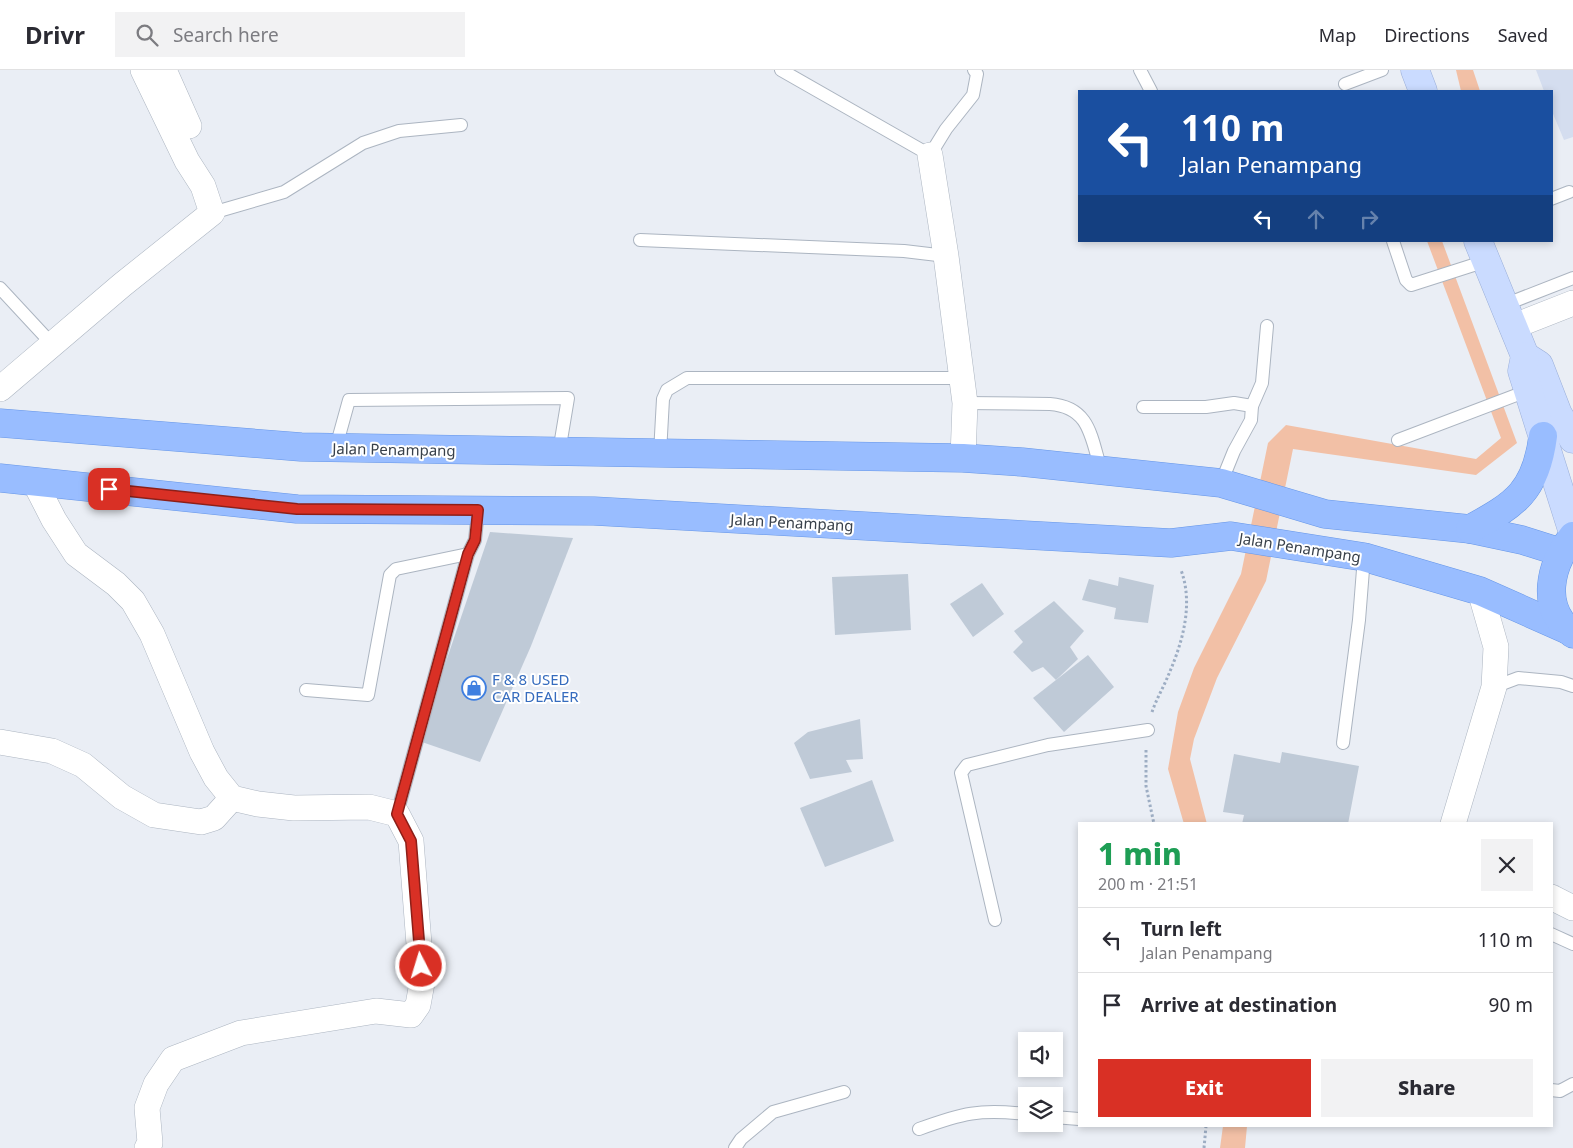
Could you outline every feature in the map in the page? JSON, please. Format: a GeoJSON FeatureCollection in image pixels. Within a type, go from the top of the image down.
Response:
{"type":"FeatureCollection","features":[{"type":"Feature","properties":{"kind":"main road"},"geometry":{"type":"LineString","coordinates":[[1482,251],[1525,356],[1539,365],[1558,414],[1573,439]]}},
{"type":"Feature","properties":{"kind":"main road"},"geometry":{"type":"LineString","coordinates":[[1525,356],[1515,396],[1543,436],[1569,540],[1551,579],[1551,593],[1554,607],[1571,632]]}},
{"type":"Feature","properties":{"kind":"main road","name":"Jalan Penampang"},"geometry":{"type":"LineString","coordinates":[[0,422],[301,447],[963,458],[1101,470],[1220,484],[1247,490],[1326,514],[1470,530],[1522,540],[1569,540]]}},
{"type":"Feature","properties":{"kind":"main road"},"geometry":{"type":"LineString","coordinates":[[1470,530],[1507,509],[1521,494],[1530,482],[1540,460],[1543,436]]}},
{"type":"Feature","properties":{"kind":"main road","name":"Jalan Penampang"},"geometry":{"type":"LineString","coordinates":[[0,478],[297,509],[594,511],[1171,543],[1231,536],[1303,545],[1364,557],[1480,591],[1571,632]]}},
{"type":"Feature","properties":{"kind":"street"},"geometry":{"type":"LineString","coordinates":[[0,389],[212,213],[203,186],[187,161],[143,70]]}},
{"type":"Feature","properties":{"kind":"street"},"geometry":{"type":"LineString","coordinates":[[164,70],[202,155],[203,186]]}},
{"type":"Feature","properties":{"kind":"street"},"geometry":{"type":"LineString","coordinates":[[930,154],[946,256],[965,403],[963,458]]}},
{"type":"Feature","properties":{"kind":"street"},"geometry":{"type":"LineString","coordinates":[[1508,316],[1573,303]]}},
{"type":"Feature","properties":{"kind":"street"},"geometry":{"type":"LineString","coordinates":[[34,481],[54,520],[76,554],[116,584],[132,601],[152,634],[202,752],[216,778],[232,798],[258,804],[294,808],[369,807],[397,814],[411,841],[422,983],[418,1005],[411,1015],[376,1011],[241,1033],[173,1059],[156,1084],[147,1108],[150,1146]]}},
{"type":"Feature","properties":{"kind":"street"},"geometry":{"type":"LineString","coordinates":[[1454,822],[1494,687],[1496,647],[1480,591]]}},
{"type":"Feature","properties":{"kind":"street"},"geometry":{"type":"LineString","coordinates":[[0,742],[52,751],[82,765],[122,797],[154,815],[201,822],[214,818],[232,798]]}},
{"type":"Feature","properties":{"kind":"street"},"geometry":{"type":"LineString","coordinates":[[1553,899],[1573,908]]}},
{"type":"Feature","properties":{"kind":"lane"},"geometry":{"type":"LineString","coordinates":[[781,70],[930,154],[946,129],[973,96],[977,74],[974,70]]}},
{"type":"Feature","properties":{"kind":"lane"},"geometry":{"type":"LineString","coordinates":[[1140,70],[1150,90]]}},
{"type":"Feature","properties":{"kind":"lane"},"geometry":{"type":"LineString","coordinates":[[1346,84],[1382,70]]}},
{"type":"Feature","properties":{"kind":"lane"},"geometry":{"type":"LineString","coordinates":[[212,213],[284,192],[372,140],[399,131],[461,124]]}},
{"type":"Feature","properties":{"kind":"lane"},"geometry":{"type":"LineString","coordinates":[[1553,198],[1570,192]]}},
{"type":"Feature","properties":{"kind":"lane"},"geometry":{"type":"LineString","coordinates":[[640,240],[904,251],[946,256]]}},
{"type":"Feature","properties":{"kind":"lane"},"geometry":{"type":"LineString","coordinates":[[1394,242],[1406,280],[1411,285],[1457,270],[1482,251]]}},
{"type":"Feature","properties":{"kind":"lane"},"geometry":{"type":"LineString","coordinates":[[1508,316],[1573,278]]}},
{"type":"Feature","properties":{"kind":"lane"},"geometry":{"type":"LineString","coordinates":[[0,288],[52,344]]}},
{"type":"Feature","properties":{"kind":"lane"},"geometry":{"type":"LineString","coordinates":[[1220,484],[1234,451],[1251,420],[1252,406],[1262,383],[1267,326]]}},
{"type":"Feature","properties":{"kind":"lane"},"geometry":{"type":"LineString","coordinates":[[660,453],[663,399],[667,390],[687,378],[962,378]]}},
{"type":"Feature","properties":{"kind":"lane"},"geometry":{"type":"LineString","coordinates":[[1398,440],[1515,396]]}},
{"type":"Feature","properties":{"kind":"lane"},"geometry":{"type":"LineString","coordinates":[[336,447],[349,400],[568,398],[559,452]]}},
{"type":"Feature","properties":{"kind":"lane"},"geometry":{"type":"LineString","coordinates":[[965,403],[1050,404],[1062,405],[1075,410],[1087,423],[1101,470]]}},
{"type":"Feature","properties":{"kind":"lane"},"geometry":{"type":"LineString","coordinates":[[1143,407],[1206,407],[1234,403],[1252,406]]}},
{"type":"Feature","properties":{"kind":"lane"},"geometry":{"type":"LineString","coordinates":[[397,814],[468,554],[475,540],[478,510]]}},
{"type":"Feature","properties":{"kind":"lane"},"geometry":{"type":"LineString","coordinates":[[306,690],[368,695],[390,575],[396,569],[468,554]]}},
{"type":"Feature","properties":{"kind":"lane"},"geometry":{"type":"LineString","coordinates":[[1343,743],[1359,620],[1364,557]]}},
{"type":"Feature","properties":{"kind":"lane"},"geometry":{"type":"LineString","coordinates":[[1494,687],[1518,678],[1561,682],[1573,686]]}},
{"type":"Feature","properties":{"kind":"lane"},"geometry":{"type":"LineString","coordinates":[[995,920],[961,773],[968,765],[1048,745],[1148,730]]}},
{"type":"Feature","properties":{"kind":"lane"},"geometry":{"type":"LineString","coordinates":[[1553,935],[1573,944]]}},
{"type":"Feature","properties":{"kind":"lane"},"geometry":{"type":"LineString","coordinates":[[1553,1090],[1560,1091],[1573,1084]]}},
{"type":"Feature","properties":{"kind":"lane"},"geometry":{"type":"LineString","coordinates":[[734,1148],[741,1139],[773,1112],[844,1092]]}},
{"type":"Feature","properties":{"kind":"lane"},"geometry":{"type":"LineString","coordinates":[[919,1129],[961,1114],[992,1111],[1018,1113]]}},
{"type":"Feature","properties":{"kind":"lane"},"geometry":{"type":"LineString","coordinates":[[1063,1118],[1078,1119]]}},
{"type":"Feature","properties":{"kind":"path"},"geometry":{"type":"LineString","coordinates":[[1154,822],[1146,786],[1148,730],[1153,710],[1179,646],[1186,617],[1187,586],[1171,543]]}},
{"type":"Feature","properties":{"kind":"path"},"geometry":{"type":"LineString","coordinates":[[1204,1148],[1206,1127]]}},
{"type":"Feature","properties":{"kind":"shaded area"},"geometry":{"type":"Polygon","coordinates":[[[1456,70],[1473,70],[1480,90],[1461,90],[1456,70]]]}},
{"type":"Feature","properties":{"kind":"shaded area"},"geometry":{"type":"Polygon","coordinates":[[[1536,70],[1573,70],[1573,137],[1564,140],[1553,114],[1553,90],[1544,90],[1536,70]]]}},
{"type":"Feature","properties":{"kind":"shaded area"},"geometry":{"type":"Polygon","coordinates":[[[1427,242],[1442,242],[1517,443],[1476,475],[1293,449],[1266,581],[1217,678],[1194,739],[1190,759],[1206,822],[1183,822],[1168,769],[1178,712],[1194,668],[1241,574],[1268,443],[1286,425],[1476,459],[1501,438],[1427,242]]]}},
{"type":"Feature","properties":{"kind":"shaded area"},"geometry":{"type":"Polygon","coordinates":[[[1223,1127],[1247,1127],[1245,1148],[1220,1148],[1223,1127]]]}},
{"type":"Feature","properties":{"kind":"building","name":"F & 8 USED CAR DEALER"},"geometry":{"type":"Polygon","coordinates":[[[490,532],[573,538],[531,646],[480,762],[419,741],[490,532]]]}},
{"type":"Feature","properties":{"kind":"building"},"geometry":{"type":"Polygon","coordinates":[[[908,574],[911,630],[835,635],[832,577],[908,574]]]}},
{"type":"Feature","properties":{"kind":"building"},"geometry":{"type":"Polygon","coordinates":[[[1119,577],[1154,585],[1148,623],[1114,619],[1116,608],[1082,600],[1089,579],[1118,586],[1119,577]]]}},
{"type":"Feature","properties":{"kind":"building"},"geometry":{"type":"Polygon","coordinates":[[[982,583],[1004,614],[973,637],[950,604],[982,583]]]}},
{"type":"Feature","properties":{"kind":"building"},"geometry":{"type":"Polygon","coordinates":[[[1054,601],[1084,631],[1070,647],[1078,659],[1056,680],[1043,667],[1032,672],[1013,652],[1023,642],[1014,631],[1054,601]]]}},
{"type":"Feature","properties":{"kind":"building"},"geometry":{"type":"Polygon","coordinates":[[[1088,655],[1114,687],[1064,732],[1033,698],[1088,655]]]}},
{"type":"Feature","properties":{"kind":"building"},"geometry":{"type":"Polygon","coordinates":[[[860,719],[863,759],[846,760],[852,772],[810,779],[794,743],[808,732],[860,719]]]}},
{"type":"Feature","properties":{"kind":"building"},"geometry":{"type":"Polygon","coordinates":[[[1282,752],[1359,766],[1348,822],[1242,822],[1244,815],[1223,812],[1234,754],[1280,763],[1282,752]]]}},
{"type":"Feature","properties":{"kind":"building"},"geometry":{"type":"Polygon","coordinates":[[[872,780],[894,841],[825,867],[800,808],[872,780]]]}},
{"type":"Feature","properties":{"kind":"place","name":"F & 8 USED CAR DEALER"},"geometry":{"type":"Point","coordinates":[474,688]}},
{"type":"Feature","properties":{"kind":"route"},"geometry":{"type":"LineString","coordinates":[[109,489],[297,509],[478,510],[475,540],[468,554],[397,814],[411,841],[421,966]]}}]}
